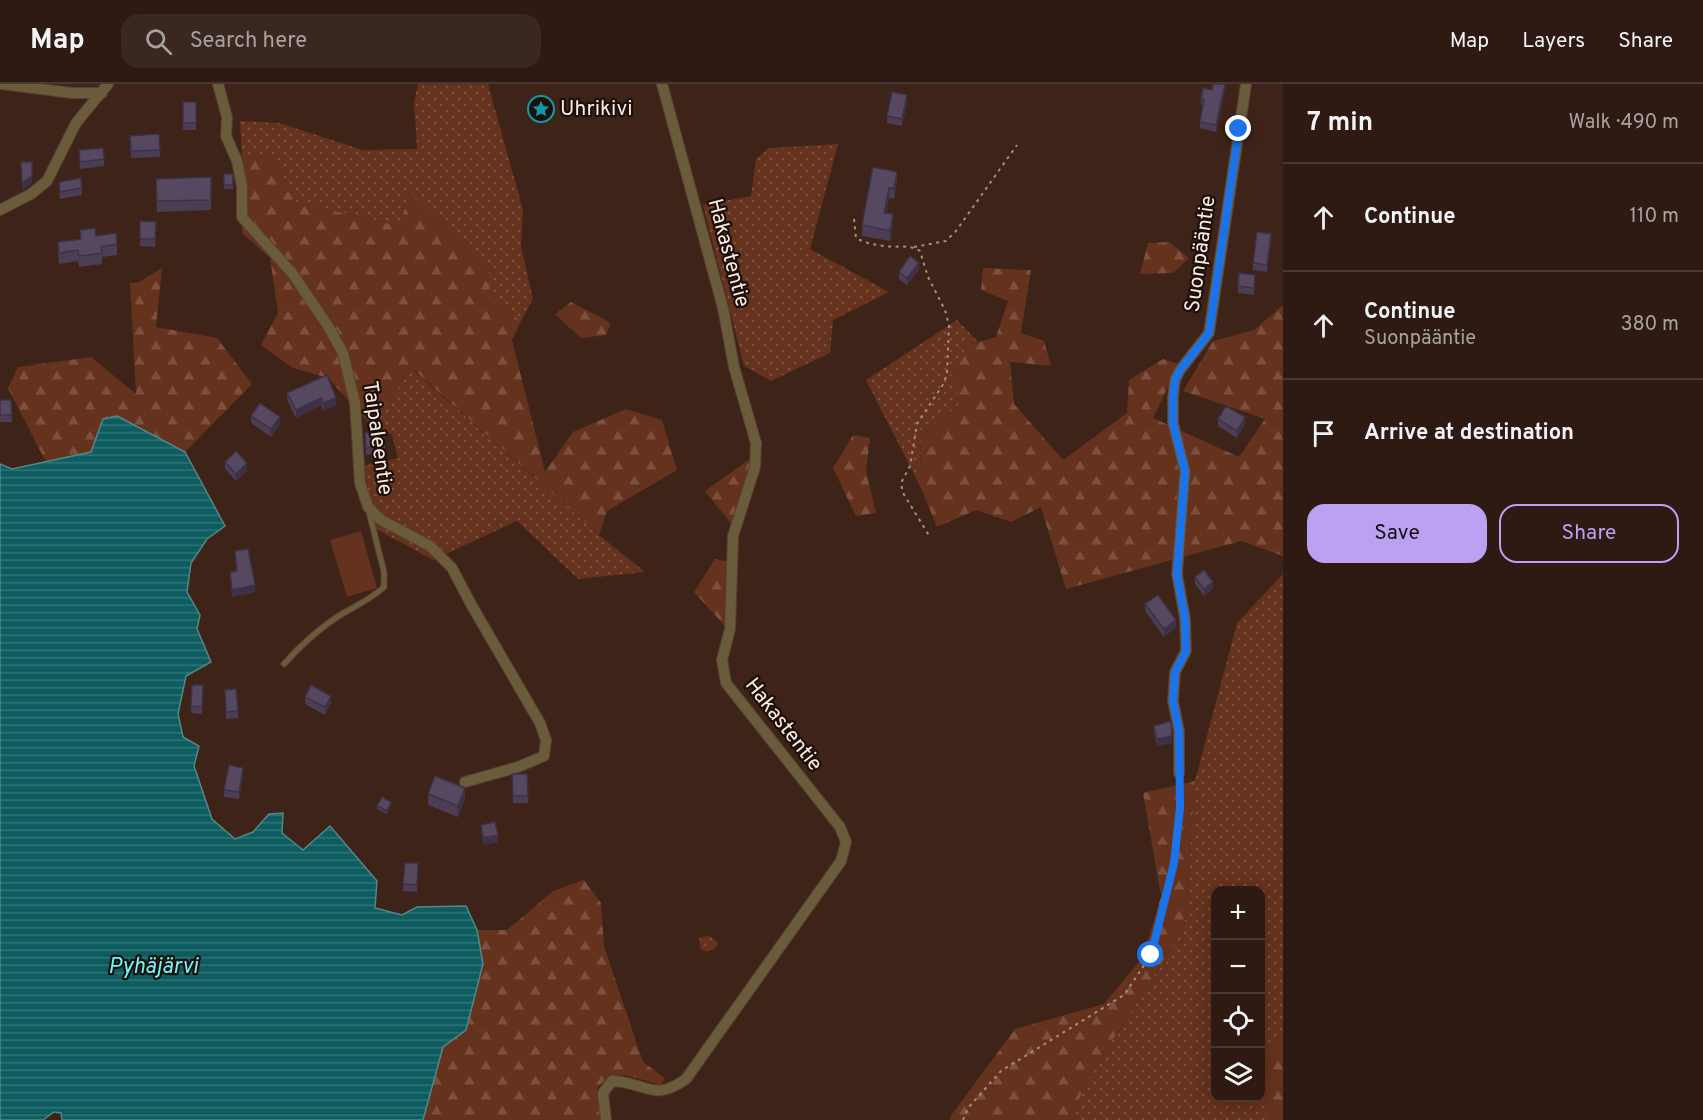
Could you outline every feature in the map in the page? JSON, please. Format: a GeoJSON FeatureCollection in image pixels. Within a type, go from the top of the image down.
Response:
{"type":"FeatureCollection","features":[{"type":"Feature","properties":{"kind":"street"},"geometry":{"type":"LineString","coordinates":[[1,84],[72,93],[105,89]]}},
{"type":"Feature","properties":{"kind":"street","name":"Taipaleentie"},"geometry":{"type":"LineString","coordinates":[[218,84],[227,117],[226,136],[237,161],[242,186],[242,217],[292,273],[328,326],[343,353],[355,403],[360,483],[368,507],[381,520],[430,546],[452,568],[540,723],[546,740],[544,756],[518,767],[465,782]]}},
{"type":"Feature","properties":{"kind":"street","name":"Hakastentie"},"geometry":{"type":"LineString","coordinates":[[606,1120],[603,1093],[612,1081],[627,1081],[654,1091],[671,1090],[686,1079],[841,861],[846,842],[840,827],[726,683],[722,660],[730,628],[733,536],[755,467],[756,443],[734,367],[723,308],[662,84]]}},
{"type":"Feature","properties":{"kind":"street","name":"Suonpääntie"},"geometry":{"type":"LineString","coordinates":[[1179,773],[1179,731],[1173,701],[1175,672],[1186,651],[1185,619],[1177,574],[1185,471],[1173,423],[1173,397],[1175,380],[1180,370],[1209,333],[1246,84]]}},
{"type":"Feature","properties":{"kind":"street"},"geometry":{"type":"LineString","coordinates":[[0,210],[31,194],[47,181],[76,123],[105,89]]}},
{"type":"Feature","properties":{"kind":"lane"},"geometry":{"type":"LineString","coordinates":[[284,664],[306,639],[375,596],[384,587],[384,572],[368,507]]}},
{"type":"Feature","properties":{"kind":"path"},"geometry":{"type":"LineString","coordinates":[[854,219],[856,238],[866,243],[886,247],[914,247],[946,241],[956,231],[1017,146]]}},
{"type":"Feature","properties":{"kind":"path"},"geometry":{"type":"LineString","coordinates":[[914,247],[920,251],[928,277],[945,310],[949,325],[947,373],[944,383],[917,424],[910,466],[901,483],[903,493],[930,537]]}},
{"type":"Feature","properties":{"kind":"path"},"geometry":{"type":"LineString","coordinates":[[963,1120],[968,1108],[1001,1071],[1124,995],[1151,955],[1174,863],[1180,807],[1179,773]]}},
{"type":"Feature","properties":{"kind":"green space"},"geometry":{"type":"Polygon","coordinates":[[[418,84],[488,84],[523,210],[521,246],[533,299],[521,321],[490,299],[410,193],[400,226],[295,202],[275,158],[242,157],[240,121],[279,123],[363,150],[417,149],[414,102],[418,84]]]}},
{"type":"Feature","properties":{"kind":"green space"},"geometry":{"type":"Polygon","coordinates":[[[838,144],[810,249],[889,292],[833,320],[830,353],[771,381],[744,366],[703,205],[751,196],[756,159],[769,148],[838,144]]]}},
{"type":"Feature","properties":{"kind":"green space"},"geometry":{"type":"Polygon","coordinates":[[[242,157],[275,158],[296,202],[399,226],[410,193],[489,269],[490,299],[521,321],[512,340],[545,472],[573,432],[626,409],[662,420],[677,470],[607,511],[599,535],[413,369],[370,424],[328,378],[293,368],[261,345],[278,313],[270,258],[242,233],[242,157]]]}},
{"type":"Feature","properties":{"kind":"green space"},"geometry":{"type":"Polygon","coordinates":[[[1169,242],[1189,258],[1173,273],[1140,274],[1148,243],[1169,242]]]}},
{"type":"Feature","properties":{"kind":"green space"},"geometry":{"type":"Polygon","coordinates":[[[162,268],[156,327],[217,338],[252,384],[185,452],[117,416],[103,419],[91,452],[46,462],[8,388],[18,367],[91,357],[136,394],[130,283],[139,282],[162,268]]]}},
{"type":"Feature","properties":{"kind":"green space"},"geometry":{"type":"Polygon","coordinates":[[[983,268],[1031,270],[1021,333],[1044,341],[1051,366],[1010,362],[1014,404],[1063,460],[1127,413],[1129,380],[1163,359],[1179,364],[1153,418],[1239,457],[1265,419],[1183,391],[1213,341],[1254,330],[1283,305],[1283,556],[1241,541],[1066,589],[1041,507],[1011,522],[976,510],[937,527],[920,486],[921,435],[960,404],[951,374],[968,345],[996,337],[1008,301],[981,290],[983,268]]]}},
{"type":"Feature","properties":{"kind":"green space"},"geometry":{"type":"Polygon","coordinates":[[[571,302],[611,323],[606,335],[581,338],[555,314],[571,302]]]}},
{"type":"Feature","properties":{"kind":"green space"},"geometry":{"type":"Polygon","coordinates":[[[957,320],[978,342],[968,345],[960,404],[921,435],[920,486],[866,380],[957,320]]]}},
{"type":"Feature","properties":{"kind":"green space"},"geometry":{"type":"Polygon","coordinates":[[[412,369],[599,535],[645,572],[578,579],[517,521],[433,560],[376,529],[363,466],[398,458],[392,435],[370,424],[412,369]]]}},
{"type":"Feature","properties":{"kind":"green space"},"geometry":{"type":"Polygon","coordinates":[[[853,435],[870,438],[866,471],[876,513],[856,516],[833,468],[853,435]]]}},
{"type":"Feature","properties":{"kind":"green space"},"geometry":{"type":"Polygon","coordinates":[[[753,457],[737,531],[705,491],[753,457]]]}},
{"type":"Feature","properties":{"kind":"green space"},"geometry":{"type":"Polygon","coordinates":[[[361,531],[377,588],[347,597],[330,540],[361,531]]]}},
{"type":"Feature","properties":{"kind":"green space"},"geometry":{"type":"Polygon","coordinates":[[[715,559],[734,563],[724,625],[694,592],[715,559]]]}},
{"type":"Feature","properties":{"kind":"green space"},"geometry":{"type":"Polygon","coordinates":[[[1283,574],[1283,1039],[1267,1049],[1265,1120],[1073,1120],[1084,1085],[1184,928],[1195,781],[1237,623],[1283,574]]]}},
{"type":"Feature","properties":{"kind":"green space"},"geometry":{"type":"Polygon","coordinates":[[[1195,781],[1184,928],[1084,1085],[1073,1120],[950,1120],[1015,1029],[1104,1004],[1143,957],[1161,896],[1143,793],[1195,781]]]}},
{"type":"Feature","properties":{"kind":"green space"},"geometry":{"type":"Polygon","coordinates":[[[584,880],[601,903],[604,946],[643,1062],[665,1078],[661,1085],[626,1075],[608,1077],[597,1088],[601,1120],[423,1120],[443,1046],[483,964],[477,930],[507,930],[553,891],[584,880]]]}},
{"type":"Feature","properties":{"kind":"green space"},"geometry":{"type":"Polygon","coordinates":[[[709,936],[718,942],[715,948],[707,952],[701,949],[699,938],[709,936]]]}},
{"type":"Feature","properties":{"kind":"green space"},"geometry":{"type":"Polygon","coordinates":[[[1283,1039],[1283,1120],[1265,1120],[1267,1048],[1283,1039]]]}},
{"type":"Feature","properties":{"kind":"water","name":"Pyhäjärvi"},"geometry":{"type":"Polygon","coordinates":[[[117,416],[185,452],[225,526],[207,539],[191,563],[187,592],[200,615],[197,629],[211,662],[186,676],[178,714],[183,737],[199,746],[194,766],[212,819],[235,839],[253,832],[269,814],[283,813],[282,833],[303,850],[330,826],[377,881],[375,908],[402,915],[417,907],[466,906],[477,930],[483,964],[466,1030],[443,1047],[423,1120],[62,1120],[61,1113],[54,1112],[43,1120],[0,1120],[0,464],[12,469],[91,452],[103,419],[117,416]]]}},
{"type":"Feature","properties":{"kind":"building"},"geometry":{"type":"Polygon","coordinates":[[[1213,84],[1225,84],[1216,125],[1200,122],[1204,99],[1201,99],[1203,88],[1212,90],[1213,84]]]}},
{"type":"Feature","properties":{"kind":"building"},"geometry":{"type":"Polygon","coordinates":[[[892,92],[907,95],[902,119],[887,116],[892,92]]]}},
{"type":"Feature","properties":{"kind":"building"},"geometry":{"type":"Polygon","coordinates":[[[183,102],[196,102],[196,123],[183,123],[183,102]]]}},
{"type":"Feature","properties":{"kind":"building"},"geometry":{"type":"Polygon","coordinates":[[[159,134],[160,150],[131,151],[130,136],[159,134]]]}},
{"type":"Feature","properties":{"kind":"building"},"geometry":{"type":"Polygon","coordinates":[[[103,148],[104,159],[80,162],[79,150],[103,148]]]}},
{"type":"Feature","properties":{"kind":"building"},"geometry":{"type":"Polygon","coordinates":[[[21,162],[32,162],[32,176],[22,183],[21,162]]]}},
{"type":"Feature","properties":{"kind":"building"},"geometry":{"type":"Polygon","coordinates":[[[873,167],[897,172],[894,189],[889,188],[884,213],[893,214],[890,231],[862,225],[873,167]]]}},
{"type":"Feature","properties":{"kind":"building"},"geometry":{"type":"Polygon","coordinates":[[[224,174],[233,174],[233,185],[224,185],[224,174]]]}},
{"type":"Feature","properties":{"kind":"building"},"geometry":{"type":"Polygon","coordinates":[[[211,177],[211,200],[157,201],[156,179],[211,177]]]}},
{"type":"Feature","properties":{"kind":"building"},"geometry":{"type":"Polygon","coordinates":[[[81,178],[82,188],[60,192],[59,182],[81,178]]]}},
{"type":"Feature","properties":{"kind":"building"},"geometry":{"type":"Polygon","coordinates":[[[140,221],[156,222],[155,239],[140,239],[140,221]]]}},
{"type":"Feature","properties":{"kind":"building"},"geometry":{"type":"Polygon","coordinates":[[[95,228],[96,236],[116,233],[117,244],[101,247],[102,253],[79,256],[78,250],[59,253],[58,242],[81,239],[80,230],[95,228]]]}},
{"type":"Feature","properties":{"kind":"building"},"geometry":{"type":"Polygon","coordinates":[[[1257,232],[1271,234],[1267,265],[1253,263],[1257,232]]]}},
{"type":"Feature","properties":{"kind":"building"},"geometry":{"type":"Polygon","coordinates":[[[910,256],[919,263],[907,278],[899,272],[910,256]]]}},
{"type":"Feature","properties":{"kind":"building"},"geometry":{"type":"Polygon","coordinates":[[[1239,273],[1255,275],[1254,288],[1238,286],[1239,273]]]}},
{"type":"Feature","properties":{"kind":"building"},"geometry":{"type":"Polygon","coordinates":[[[327,375],[336,398],[323,403],[321,398],[296,410],[287,393],[327,375]]]}},
{"type":"Feature","properties":{"kind":"building"},"geometry":{"type":"Polygon","coordinates":[[[0,400],[11,400],[12,415],[0,415],[0,400]]]}},
{"type":"Feature","properties":{"kind":"building"},"geometry":{"type":"Polygon","coordinates":[[[260,403],[280,417],[271,429],[251,416],[260,403]]]}},
{"type":"Feature","properties":{"kind":"building"},"geometry":{"type":"Polygon","coordinates":[[[1226,406],[1245,417],[1237,431],[1218,419],[1226,406]]]}},
{"type":"Feature","properties":{"kind":"building"},"geometry":{"type":"Polygon","coordinates":[[[382,430],[385,445],[366,448],[365,433],[382,430]]]}},
{"type":"Feature","properties":{"kind":"building"},"geometry":{"type":"Polygon","coordinates":[[[236,451],[247,463],[236,474],[225,462],[236,451]]]}},
{"type":"Feature","properties":{"kind":"building"},"geometry":{"type":"Polygon","coordinates":[[[248,549],[255,585],[232,590],[230,572],[237,571],[235,551],[248,549]]]}},
{"type":"Feature","properties":{"kind":"building"},"geometry":{"type":"Polygon","coordinates":[[[1204,570],[1213,582],[1204,589],[1195,577],[1204,570]]]}},
{"type":"Feature","properties":{"kind":"building"},"geometry":{"type":"Polygon","coordinates":[[[1158,595],[1176,620],[1164,629],[1145,604],[1158,595]]]}},
{"type":"Feature","properties":{"kind":"building"},"geometry":{"type":"Polygon","coordinates":[[[192,685],[203,685],[202,707],[191,706],[192,685]]]}},
{"type":"Feature","properties":{"kind":"building"},"geometry":{"type":"Polygon","coordinates":[[[311,685],[331,696],[325,707],[305,697],[311,685]]]}},
{"type":"Feature","properties":{"kind":"building"},"geometry":{"type":"Polygon","coordinates":[[[236,689],[238,711],[226,712],[225,690],[236,689]]]}},
{"type":"Feature","properties":{"kind":"building"},"geometry":{"type":"Polygon","coordinates":[[[1171,721],[1172,736],[1157,739],[1154,726],[1171,721]]]}},
{"type":"Feature","properties":{"kind":"building"},"geometry":{"type":"Polygon","coordinates":[[[229,765],[243,768],[239,792],[224,790],[229,765]]]}},
{"type":"Feature","properties":{"kind":"building"},"geometry":{"type":"Polygon","coordinates":[[[512,774],[527,774],[528,796],[513,796],[512,774]]]}},
{"type":"Feature","properties":{"kind":"building"},"geometry":{"type":"Polygon","coordinates":[[[435,776],[465,788],[458,806],[428,794],[435,776]]]}},
{"type":"Feature","properties":{"kind":"building"},"geometry":{"type":"Polygon","coordinates":[[[382,797],[391,802],[387,811],[377,806],[382,797]]]}},
{"type":"Feature","properties":{"kind":"building"},"geometry":{"type":"Polygon","coordinates":[[[495,822],[498,835],[484,838],[481,825],[495,822]]]}},
{"type":"Feature","properties":{"kind":"building"},"geometry":{"type":"Polygon","coordinates":[[[405,863],[418,863],[417,885],[403,884],[405,863]]]}},
{"type":"Feature","properties":{"kind":"place","name":"Uhrikivi"},"geometry":{"type":"Point","coordinates":[541,109]}},
{"type":"Feature","properties":{"kind":"route"},"geometry":{"type":"LineString","coordinates":[[1151,955],[1174,863],[1180,807],[1179,731],[1173,701],[1175,672],[1186,651],[1185,619],[1177,574],[1185,471],[1173,423],[1173,397],[1175,380],[1180,370],[1209,333],[1239,129]]}}]}
